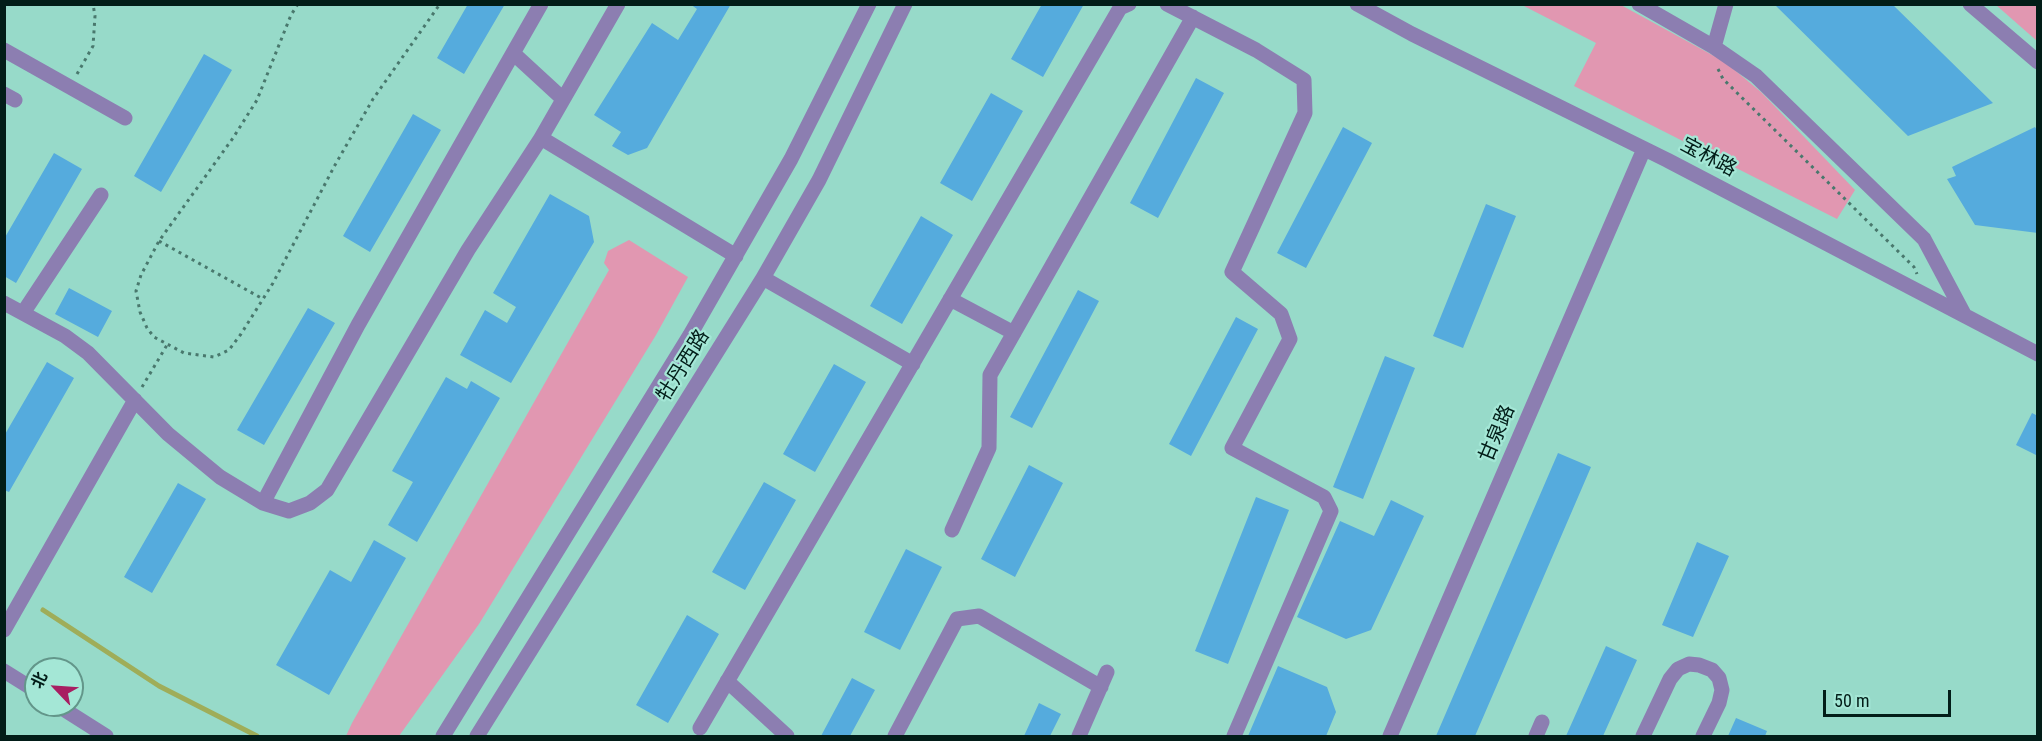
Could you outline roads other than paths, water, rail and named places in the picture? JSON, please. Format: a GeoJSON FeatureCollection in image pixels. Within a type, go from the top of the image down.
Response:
{"type":"FeatureCollection","features":[{"type":"Feature","properties":{"kind":"street"},"geometry":{"type":"LineString","coordinates":[[262,503],[358,325],[541,4]]}},
{"type":"Feature","properties":{"kind":"street"},"geometry":{"type":"LineString","coordinates":[[4,303],[65,336],[88,353],[168,434],[220,477],[262,503],[289,511],[310,503],[327,490],[468,250],[541,138],[618,4]]}},
{"type":"Feature","properties":{"kind":"street","name":"牡丹西路"},"geometry":{"type":"LineString","coordinates":[[443,736],[690,335],[736,256],[791,159],[869,4]]}},
{"type":"Feature","properties":{"kind":"street","name":"牡丹西路"},"geometry":{"type":"LineString","coordinates":[[477,736],[763,278],[819,180],[905,4]]}},
{"type":"Feature","properties":{"kind":"street"},"geometry":{"type":"LineString","coordinates":[[700,728],[1120,9],[1129,4]]}},
{"type":"Feature","properties":{"kind":"street"},"geometry":{"type":"LineString","coordinates":[[1167,4],[1256,50],[1304,80],[1305,114],[1232,272],[1281,314],[1290,339],[1232,448],[1324,496],[1331,511],[1234,736]]}},
{"type":"Feature","properties":{"kind":"street","name":"宝林路"},"geometry":{"type":"LineString","coordinates":[[1357,4],[1412,34],[1644,149],[2037,354]]}},
{"type":"Feature","properties":{"kind":"street"},"geometry":{"type":"LineString","coordinates":[[1639,4],[1714,47],[1756,76],[1924,239],[1965,316]]}},
{"type":"Feature","properties":{"kind":"street"},"geometry":{"type":"LineString","coordinates":[[1714,47],[1726,4]]}},
{"type":"Feature","properties":{"kind":"street"},"geometry":{"type":"LineString","coordinates":[[1970,4],[2037,62]]}},
{"type":"Feature","properties":{"kind":"street"},"geometry":{"type":"LineString","coordinates":[[952,530],[989,448],[990,375],[1193,18]]}},
{"type":"Feature","properties":{"kind":"street"},"geometry":{"type":"LineString","coordinates":[[4,50],[125,118]]}},
{"type":"Feature","properties":{"kind":"street"},"geometry":{"type":"LineString","coordinates":[[513,53],[563,99]]}},
{"type":"Feature","properties":{"kind":"street"},"geometry":{"type":"LineString","coordinates":[[541,138],[736,256]]}},
{"type":"Feature","properties":{"kind":"street","name":"甘泉路"},"geometry":{"type":"LineString","coordinates":[[1390,736],[1644,149]]}},
{"type":"Feature","properties":{"kind":"street"},"geometry":{"type":"LineString","coordinates":[[23,314],[101,195]]}},
{"type":"Feature","properties":{"kind":"street"},"geometry":{"type":"LineString","coordinates":[[763,278],[913,364]]}},
{"type":"Feature","properties":{"kind":"street"},"geometry":{"type":"LineString","coordinates":[[950,299],[1014,333]]}},
{"type":"Feature","properties":{"kind":"street"},"geometry":{"type":"LineString","coordinates":[[4,630],[135,400]]}},
{"type":"Feature","properties":{"kind":"street"},"geometry":{"type":"LineString","coordinates":[[895,736],[957,619],[979,616],[1104,680],[1079,736]]}},
{"type":"Feature","properties":{"kind":"street"},"geometry":{"type":"LineString","coordinates":[[1643,736],[1670,679],[1677,669],[1689,664],[1712,670],[1719,678],[1722,690],[1719,703],[1703,736]]}},
{"type":"Feature","properties":{"kind":"street"},"geometry":{"type":"LineString","coordinates":[[4,671],[24,684]]}},
{"type":"Feature","properties":{"kind":"street"},"geometry":{"type":"LineString","coordinates":[[728,681],[788,736]]}},
{"type":"Feature","properties":{"kind":"street"},"geometry":{"type":"LineString","coordinates":[[76,717],[106,736]]}},
{"type":"Feature","properties":{"kind":"waterway"},"geometry":{"type":"LineString","coordinates":[[43,610],[159,686],[257,736]]}}]}
